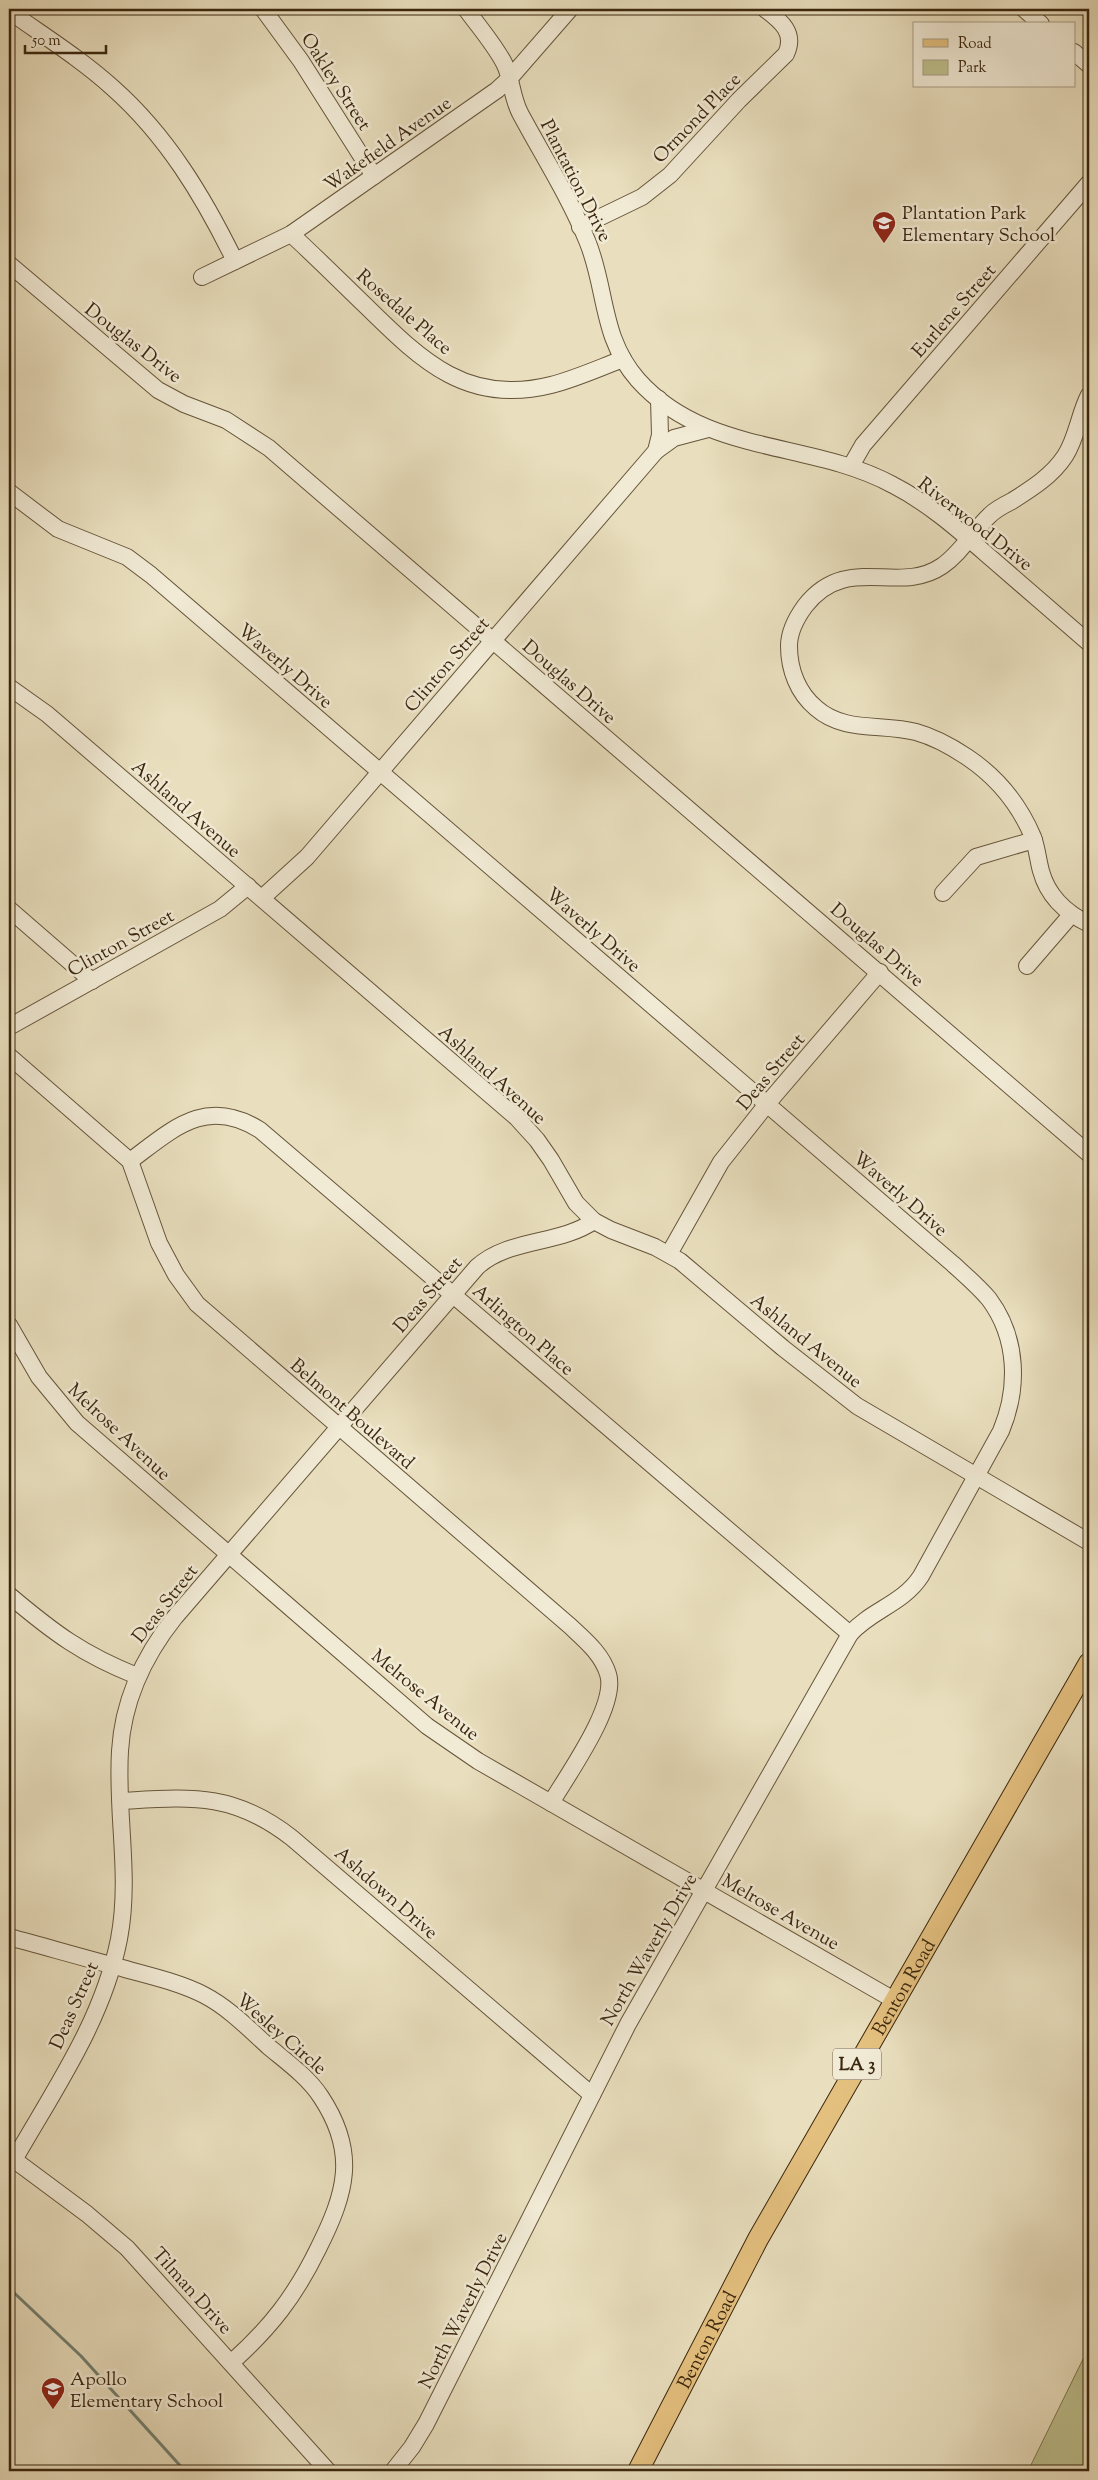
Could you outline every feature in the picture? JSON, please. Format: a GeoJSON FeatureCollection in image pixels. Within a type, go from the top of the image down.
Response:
{"type":"FeatureCollection","features":[{"type":"Feature","properties":{"kind":"main road","name":"Benton Road"},"geometry":{"type":"LineString","coordinates":[[638,2471],[758,2239],[1089,1663]]}},
{"type":"Feature","properties":{"kind":"street","name":"Oakley Street"},"geometry":{"type":"LineString","coordinates":[[263,9],[301,61],[374,176]]}},
{"type":"Feature","properties":{"kind":"street","name":"Plantation Drive"},"geometry":{"type":"LineString","coordinates":[[466,9],[504,63],[514,101],[580,227],[595,264],[607,322],[623,359],[639,381],[659,399],[673,410],[708,429]]}},
{"type":"Feature","properties":{"kind":"street","name":"Wakefield Avenue"},"geometry":{"type":"LineString","coordinates":[[202,277],[291,234],[497,90],[509,79],[570,9]]}},
{"type":"Feature","properties":{"kind":"street","name":"Ormond Place"},"geometry":{"type":"LineString","coordinates":[[580,227],[642,197],[670,175],[739,100],[786,54],[789,47],[788,32],[780,21],[766,9]]}},
{"type":"Feature","properties":{"kind":"street"},"geometry":{"type":"LineString","coordinates":[[1024,9],[1039,22]]}},
{"type":"Feature","properties":{"kind":"street"},"geometry":{"type":"LineString","coordinates":[[9,11],[95,73],[114,89],[154,130],[192,180],[235,261]]}},
{"type":"Feature","properties":{"kind":"street"},"geometry":{"type":"LineString","coordinates":[[1076,54],[1089,65]]}},
{"type":"Feature","properties":{"kind":"street","name":"Eurlene Street"},"geometry":{"type":"LineString","coordinates":[[851,466],[863,445],[1089,183]]}},
{"type":"Feature","properties":{"kind":"street","name":"Rosedale Place"},"geometry":{"type":"LineString","coordinates":[[291,234],[419,356],[438,369],[468,383],[505,389],[540,387],[564,381],[623,359]]}},
{"type":"Feature","properties":{"kind":"street","name":"Douglas Drive"},"geometry":{"type":"LineString","coordinates":[[9,264],[158,390],[178,401],[226,420],[263,443],[880,972],[1089,1154]]}},
{"type":"Feature","properties":{"kind":"street"},"geometry":{"type":"LineString","coordinates":[[1089,395],[1066,454],[1058,466],[1039,483],[994,511],[947,562],[924,575],[849,578],[827,586],[808,602],[797,619],[789,643],[790,660],[799,688],[808,700],[826,716],[853,726],[882,727],[917,733],[952,748],[981,767],[1015,802],[1034,840],[1045,883],[1057,901],[1071,915],[1089,924]]}},
{"type":"Feature","properties":{"kind":"street"},"geometry":{"type":"LineString","coordinates":[[656,451],[660,435],[659,399]]}},
{"type":"Feature","properties":{"kind":"street","name":"Riverwood Drive"},"geometry":{"type":"LineString","coordinates":[[708,429],[736,439],[851,466],[895,486],[919,500],[969,539],[1089,642]]}},
{"type":"Feature","properties":{"kind":"street","name":"Clinton Street"},"geometry":{"type":"LineString","coordinates":[[262,898],[307,857],[656,451],[674,438],[708,429]]}},
{"type":"Feature","properties":{"kind":"street","name":"Waverly Drive"},"geometry":{"type":"LineString","coordinates":[[9,492],[58,529],[111,550],[139,566],[971,1280],[990,1301],[996,1312],[1012,1356],[1013,1388],[1007,1416],[1001,1432],[976,1476]]}},
{"type":"Feature","properties":{"kind":"street","name":"Ashland Avenue"},"geometry":{"type":"LineString","coordinates":[[9,687],[47,714],[528,1129],[551,1160],[576,1203],[594,1221],[680,1260],[843,1396],[879,1420],[1089,1542]]}},
{"type":"Feature","properties":{"kind":"street"},"geometry":{"type":"LineString","coordinates":[[943,893],[976,857],[1034,840]]}},
{"type":"Feature","properties":{"kind":"street","name":"Clinton Street"},"geometry":{"type":"LineString","coordinates":[[9,1027],[220,909],[248,886]]}},
{"type":"Feature","properties":{"kind":"street"},"geometry":{"type":"LineString","coordinates":[[9,909],[92,981]]}},
{"type":"Feature","properties":{"kind":"street"},"geometry":{"type":"LineString","coordinates":[[1027,966],[1071,915]]}},
{"type":"Feature","properties":{"kind":"street","name":"Deas Street"},"geometry":{"type":"LineString","coordinates":[[669,1254],[721,1162],[767,1104],[880,972]]}},
{"type":"Feature","properties":{"kind":"street","name":"Belmont Boulevard"},"geometry":{"type":"LineString","coordinates":[[9,1056],[130,1161],[159,1243],[188,1294],[209,1317],[570,1626],[595,1650],[603,1663],[610,1686],[605,1709],[551,1803]]}},
{"type":"Feature","properties":{"kind":"street","name":"Arlington Place"},"geometry":{"type":"LineString","coordinates":[[130,1161],[173,1129],[195,1118],[219,1115],[241,1120],[272,1138],[850,1634]]}},
{"type":"Feature","properties":{"kind":"street","name":"Deas Street"},"geometry":{"type":"LineString","coordinates":[[11,2158],[85,2034],[101,2000],[113,1966],[122,1922],[125,1882],[121,1801],[122,1734],[127,1707],[137,1676],[164,1631],[477,1267],[492,1256],[577,1232],[594,1221]]}},
{"type":"Feature","properties":{"kind":"street","name":"Melrose Avenue"},"geometry":{"type":"LineString","coordinates":[[9,1325],[44,1385],[77,1423],[427,1726],[478,1761],[894,2000]]}},
{"type":"Feature","properties":{"kind":"street","name":"North Waverly Drive"},"geometry":{"type":"LineString","coordinates":[[393,2471],[419,2437],[628,2024],[850,1634],[870,1615],[905,1597],[915,1587],[976,1476]]}},
{"type":"Feature","properties":{"kind":"street"},"geometry":{"type":"LineString","coordinates":[[9,1594],[71,1645],[96,1659],[137,1676]]}},
{"type":"Feature","properties":{"kind":"street","name":"Ashdown Drive"},"geometry":{"type":"LineString","coordinates":[[121,1801],[182,1798],[210,1799],[237,1806],[266,1819],[292,1838],[592,2094]]}},
{"type":"Feature","properties":{"kind":"street","name":"Wesley Circle"},"geometry":{"type":"LineString","coordinates":[[9,1937],[178,1984],[215,2002],[314,2087],[338,2128],[345,2168],[343,2190],[335,2216],[293,2296],[264,2333],[232,2362]]}},
{"type":"Feature","properties":{"kind":"street","name":"Tilman Drive"},"geometry":{"type":"LineString","coordinates":[[11,2158],[87,2214],[127,2248],[232,2362],[328,2471]]}},
{"type":"Feature","properties":{"kind":"green space"},"geometry":{"type":"Polygon","coordinates":[[[1089,2349],[1089,2471],[1028,2471],[1087,2351],[1089,2349]]]}},
{"type":"Feature","properties":{"kind":"waterway"},"geometry":{"type":"LineString","coordinates":[[9,2288],[81,2356],[185,2471]]}},
{"type":"Feature","properties":{"kind":"place","name":"Plantation Park Elementary School"},"geometry":{"type":"Point","coordinates":[884,244]}},
{"type":"Feature","properties":{"kind":"place","name":"Apollo Elementary School"},"geometry":{"type":"Point","coordinates":[53,2410]}}]}
